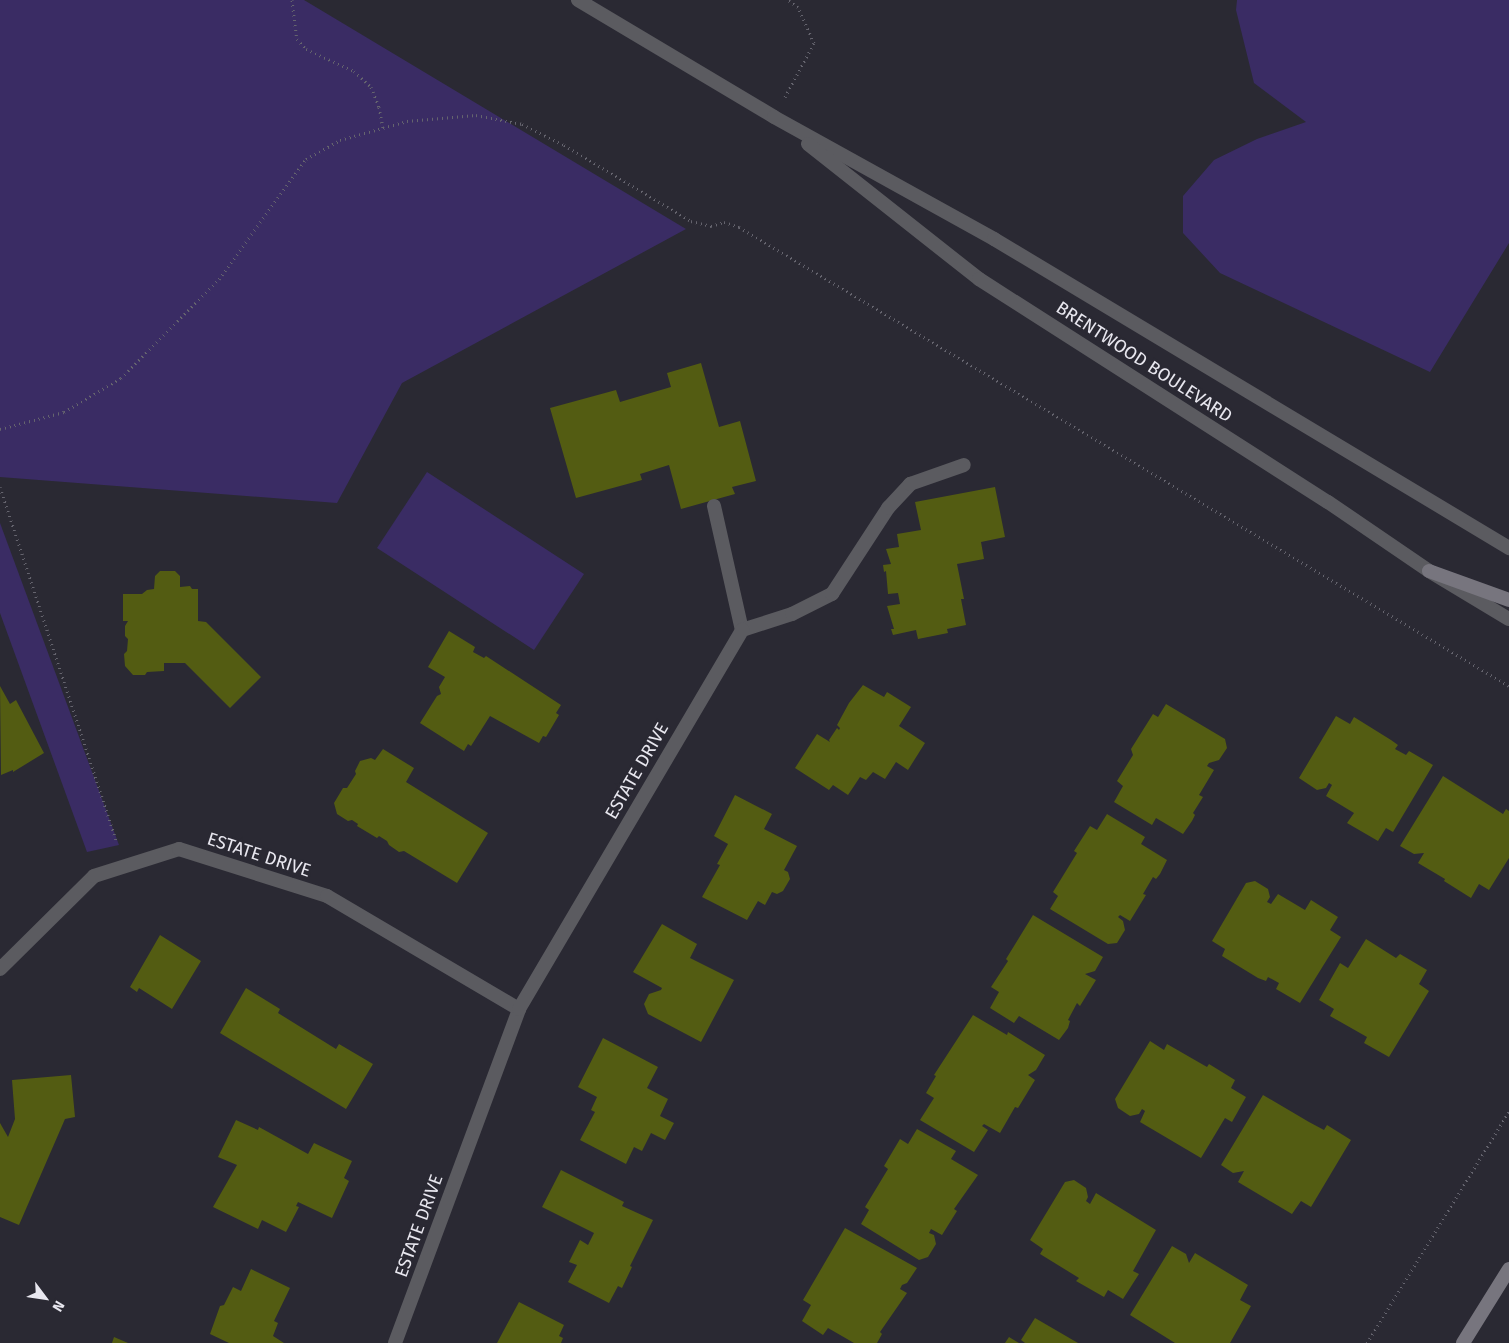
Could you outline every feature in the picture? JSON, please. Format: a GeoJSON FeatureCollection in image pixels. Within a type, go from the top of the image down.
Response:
{"type":"FeatureCollection","features":[{"type":"Feature","properties":{"kind":"main road"},"geometry":{"type":"LineString","coordinates":[[1429,571],[1509,600]]}},
{"type":"Feature","properties":{"kind":"main road"},"geometry":{"type":"LineString","coordinates":[[1463,1343],[1509,1269]]}},
{"type":"Feature","properties":{"kind":"street","name":"BRENTWOOD BOULEVARD"},"geometry":{"type":"LineString","coordinates":[[578,0],[774,117],[994,240],[1509,548]]}},
{"type":"Feature","properties":{"kind":"street","name":"BRENTWOOD BOULEVARD"},"geometry":{"type":"LineString","coordinates":[[774,117],[979,279],[1328,502],[1429,571],[1509,620]]}},
{"type":"Feature","properties":{"kind":"street"},"geometry":{"type":"LineString","coordinates":[[714,506],[742,630],[792,614],[832,594],[888,508],[910,484],[964,465]]}},
{"type":"Feature","properties":{"kind":"street","name":"ESTATE DRIVE"},"geometry":{"type":"LineString","coordinates":[[395,1343],[519,1009],[742,630]]}},
{"type":"Feature","properties":{"kind":"street","name":"ESTATE DRIVE"},"geometry":{"type":"LineString","coordinates":[[0,969],[94,876],[179,848],[327,896],[519,1009]]}},
{"type":"Feature","properties":{"kind":"path"},"geometry":{"type":"LineString","coordinates":[[292,0],[297,39],[306,50],[354,71],[370,87],[379,107],[383,128]]}},
{"type":"Feature","properties":{"kind":"path"},"geometry":{"type":"LineString","coordinates":[[774,117],[814,43],[798,7],[788,0]]}},
{"type":"Feature","properties":{"kind":"path"},"geometry":{"type":"LineString","coordinates":[[0,429],[64,412],[121,378],[219,278],[306,159],[340,140],[407,121],[476,115],[522,124],[564,145],[692,221],[711,226],[724,222],[739,227],[1509,686]]}},
{"type":"Feature","properties":{"kind":"path"},"geometry":{"type":"LineString","coordinates":[[0,487],[125,867]]}},
{"type":"Feature","properties":{"kind":"path"},"geometry":{"type":"LineString","coordinates":[[1367,1343],[1509,1111]]}},
{"type":"Feature","properties":{"kind":"shaded area"},"geometry":{"type":"Polygon","coordinates":[[[0,0],[304,0],[686,229],[402,383],[337,503],[0,477],[0,0]]]}},
{"type":"Feature","properties":{"kind":"shaded area"},"geometry":{"type":"Polygon","coordinates":[[[1237,0],[1509,0],[1509,243],[1430,372],[1220,273],[1183,233],[1183,196],[1214,160],[1257,139],[1306,122],[1254,83],[1236,10],[1237,0]]]}},
{"type":"Feature","properties":{"kind":"shaded area"},"geometry":{"type":"Polygon","coordinates":[[[427,472],[584,574],[534,650],[377,548],[427,472]]]}},
{"type":"Feature","properties":{"kind":"shaded area"},"geometry":{"type":"Polygon","coordinates":[[[0,523],[119,845],[87,852],[0,613],[0,523]]]}},
{"type":"Feature","properties":{"kind":"building"},"geometry":{"type":"Polygon","coordinates":[[[701,363],[719,427],[740,421],[756,481],[732,487],[735,494],[681,509],[669,465],[640,474],[642,480],[576,498],[550,408],[616,390],[620,402],[671,387],[667,373],[701,363]]]}},
{"type":"Feature","properties":{"kind":"building"},"geometry":{"type":"Polygon","coordinates":[[[995,487],[1005,537],[981,542],[984,559],[957,564],[964,599],[961,599],[966,625],[947,629],[948,633],[918,639],[916,630],[893,635],[891,629],[894,629],[887,606],[900,604],[898,593],[888,594],[886,571],[884,572],[883,565],[891,564],[886,549],[899,547],[897,534],[921,530],[915,502],[995,487]]]}},
{"type":"Feature","properties":{"kind":"building"},"geometry":{"type":"Polygon","coordinates":[[[160,571],[175,571],[180,576],[180,587],[190,586],[192,589],[198,589],[198,621],[206,622],[261,677],[230,708],[185,663],[164,663],[164,671],[147,672],[145,675],[133,675],[125,666],[124,654],[127,651],[128,639],[125,636],[125,626],[128,621],[123,621],[123,594],[142,594],[147,590],[154,589],[155,576],[160,571]]]}},
{"type":"Feature","properties":{"kind":"building"},"geometry":{"type":"Polygon","coordinates":[[[449,631],[475,647],[473,652],[484,658],[486,656],[561,705],[556,713],[559,715],[546,737],[543,736],[539,743],[490,716],[471,746],[468,744],[464,751],[420,723],[437,696],[441,694],[439,687],[445,677],[428,667],[449,631]]]}},
{"type":"Feature","properties":{"kind":"building"},"geometry":{"type":"Polygon","coordinates":[[[863,685],[884,697],[887,692],[911,707],[899,726],[925,743],[908,770],[896,762],[885,779],[873,772],[866,780],[860,777],[848,795],[833,785],[829,790],[795,768],[817,734],[830,742],[829,740],[837,728],[839,730],[840,728],[837,725],[849,703],[863,685]]]}},
{"type":"Feature","properties":{"kind":"building"},"geometry":{"type":"Polygon","coordinates":[[[0,686],[10,704],[16,700],[44,753],[13,772],[13,770],[1,775],[0,686]]]}},
{"type":"Feature","properties":{"kind":"building"},"geometry":{"type":"Polygon","coordinates":[[[1166,704],[1225,739],[1227,748],[1219,760],[1209,763],[1207,766],[1214,770],[1199,795],[1203,797],[1193,813],[1195,815],[1192,821],[1183,834],[1156,818],[1152,825],[1114,802],[1123,786],[1117,781],[1133,755],[1131,749],[1153,714],[1158,717],[1166,704]]]}},
{"type":"Feature","properties":{"kind":"building"},"geometry":{"type":"Polygon","coordinates":[[[1336,716],[1350,724],[1354,717],[1398,745],[1395,749],[1406,755],[1409,751],[1433,765],[1393,832],[1386,828],[1378,841],[1347,823],[1354,813],[1326,796],[1332,785],[1329,783],[1326,788],[1317,790],[1299,778],[1336,716]]]}},
{"type":"Feature","properties":{"kind":"building"},"geometry":{"type":"Polygon","coordinates":[[[383,749],[414,768],[406,782],[488,833],[457,883],[404,851],[399,852],[389,845],[387,841],[379,836],[377,838],[357,826],[358,824],[352,820],[348,821],[337,814],[334,803],[343,788],[347,788],[356,774],[355,771],[360,761],[371,758],[375,760],[383,749]]]}},
{"type":"Feature","properties":{"kind":"building"},"geometry":{"type":"Polygon","coordinates":[[[1443,776],[1503,814],[1506,809],[1509,811],[1509,858],[1489,890],[1479,884],[1471,898],[1444,881],[1445,879],[1418,863],[1424,853],[1414,854],[1400,846],[1443,776]]]}},
{"type":"Feature","properties":{"kind":"building"},"geometry":{"type":"Polygon","coordinates":[[[735,795],[772,814],[764,829],[797,846],[784,870],[788,872],[790,879],[783,891],[777,894],[772,892],[765,905],[758,901],[747,920],[702,897],[720,865],[717,864],[728,844],[714,836],[735,795]]]}},
{"type":"Feature","properties":{"kind":"building"},"geometry":{"type":"Polygon","coordinates":[[[1107,814],[1145,837],[1141,844],[1167,860],[1156,879],[1153,877],[1143,894],[1146,895],[1130,921],[1120,915],[1118,917],[1123,921],[1125,930],[1117,943],[1108,944],[1050,909],[1058,896],[1053,892],[1077,853],[1074,851],[1090,826],[1097,830],[1107,814]]]}},
{"type":"Feature","properties":{"kind":"building"},"geometry":{"type":"Polygon","coordinates":[[[1255,881],[1268,889],[1270,897],[1267,902],[1271,904],[1278,894],[1305,910],[1311,900],[1338,917],[1330,930],[1341,937],[1300,1003],[1276,989],[1279,983],[1268,977],[1266,981],[1258,978],[1222,956],[1225,949],[1212,941],[1246,883],[1255,881]]]}},
{"type":"Feature","properties":{"kind":"building"},"geometry":{"type":"Polygon","coordinates":[[[1033,915],[1103,957],[1095,971],[1085,974],[1096,980],[1080,1006],[1077,1003],[1068,1020],[1070,1021],[1068,1028],[1059,1040],[1019,1016],[1014,1023],[990,1008],[999,992],[991,987],[1008,961],[1006,959],[1033,915]]]}},
{"type":"Feature","properties":{"kind":"building"},"geometry":{"type":"Polygon","coordinates":[[[662,924],[697,944],[690,958],[734,980],[701,1042],[648,1014],[644,1004],[649,994],[662,988],[633,972],[662,924]]]}},
{"type":"Feature","properties":{"kind":"building"},"geometry":{"type":"Polygon","coordinates":[[[160,935],[201,961],[172,1009],[139,988],[137,992],[130,987],[160,935]]]}},
{"type":"Feature","properties":{"kind":"building"},"geometry":{"type":"Polygon","coordinates":[[[1366,939],[1396,958],[1400,954],[1427,970],[1419,984],[1429,991],[1389,1057],[1364,1043],[1367,1037],[1330,1016],[1334,1009],[1319,1000],[1340,963],[1348,968],[1366,939]]]}},
{"type":"Feature","properties":{"kind":"building"},"geometry":{"type":"Polygon","coordinates":[[[246,988],[280,1009],[278,1013],[336,1049],[339,1044],[373,1064],[346,1109],[220,1033],[246,988]]]}},
{"type":"Feature","properties":{"kind":"building"},"geometry":{"type":"Polygon","coordinates":[[[973,1015],[1007,1035],[1008,1032],[1045,1055],[1036,1070],[1028,1075],[1035,1080],[1018,1108],[1015,1107],[1000,1133],[984,1124],[982,1126],[988,1130],[974,1152],[920,1120],[934,1098],[926,1093],[936,1076],[934,1075],[973,1015]]]}},
{"type":"Feature","properties":{"kind":"building"},"geometry":{"type":"Polygon","coordinates":[[[603,1038],[658,1067],[647,1088],[668,1099],[660,1116],[674,1123],[665,1140],[651,1133],[642,1151],[634,1147],[626,1164],[580,1140],[595,1112],[591,1110],[597,1097],[578,1087],[603,1038]]]}},
{"type":"Feature","properties":{"kind":"building"},"geometry":{"type":"Polygon","coordinates":[[[1150,1041],[1164,1050],[1167,1044],[1207,1067],[1209,1064],[1235,1080],[1231,1088],[1246,1097],[1232,1122],[1225,1118],[1201,1158],[1140,1122],[1145,1111],[1142,1109],[1139,1114],[1130,1116],[1118,1108],[1115,1099],[1150,1041]]]}},
{"type":"Feature","properties":{"kind":"building"},"geometry":{"type":"Polygon","coordinates":[[[71,1075],[75,1117],[65,1119],[19,1225],[0,1217],[0,1123],[8,1137],[15,1119],[12,1080],[71,1075]]]}},
{"type":"Feature","properties":{"kind":"building"},"geometry":{"type":"Polygon","coordinates":[[[1263,1095],[1324,1130],[1327,1125],[1351,1140],[1311,1207],[1301,1201],[1292,1214],[1238,1182],[1244,1171],[1233,1173],[1221,1165],[1263,1095]]]}},
{"type":"Feature","properties":{"kind":"building"},"geometry":{"type":"Polygon","coordinates":[[[236,1120],[258,1130],[259,1127],[308,1154],[314,1143],[352,1161],[344,1178],[349,1181],[332,1218],[298,1202],[296,1206],[299,1207],[286,1232],[262,1220],[258,1229],[213,1207],[237,1165],[218,1157],[236,1120]]]}},
{"type":"Feature","properties":{"kind":"building"},"geometry":{"type":"Polygon","coordinates":[[[917,1129],[956,1151],[951,1159],[978,1175],[954,1209],[957,1211],[942,1235],[931,1229],[929,1233],[934,1235],[936,1244],[928,1257],[919,1260],[861,1224],[869,1210],[865,1207],[888,1169],[884,1166],[900,1139],[908,1144],[917,1129]]]}},
{"type":"Feature","properties":{"kind":"building"},"geometry":{"type":"Polygon","coordinates":[[[561,1170],[624,1202],[622,1206],[653,1220],[630,1266],[632,1267],[622,1288],[618,1286],[609,1303],[568,1282],[577,1265],[569,1262],[580,1240],[588,1245],[594,1233],[542,1207],[561,1170]]]}},
{"type":"Feature","properties":{"kind":"building"},"geometry":{"type":"Polygon","coordinates":[[[1074,1180],[1086,1188],[1088,1197],[1086,1201],[1090,1204],[1096,1193],[1156,1230],[1133,1271],[1139,1274],[1123,1299],[1108,1290],[1104,1297],[1076,1281],[1079,1278],[1040,1254],[1043,1249],[1030,1240],[1065,1182],[1074,1180]]]}},
{"type":"Feature","properties":{"kind":"building"},"geometry":{"type":"Polygon","coordinates":[[[845,1228],[917,1268],[907,1283],[902,1285],[900,1289],[907,1293],[880,1332],[882,1334],[877,1343],[854,1343],[828,1328],[823,1335],[802,1321],[811,1305],[803,1300],[845,1228]]]}},
{"type":"Feature","properties":{"kind":"building"},"geometry":{"type":"Polygon","coordinates":[[[1172,1246],[1186,1254],[1189,1263],[1195,1253],[1248,1285],[1240,1300],[1251,1306],[1230,1343],[1175,1343],[1130,1315],[1172,1246]]]}},
{"type":"Feature","properties":{"kind":"building"},"geometry":{"type":"Polygon","coordinates":[[[251,1269],[290,1288],[274,1321],[278,1323],[273,1336],[284,1343],[229,1343],[210,1334],[220,1306],[224,1305],[233,1287],[241,1291],[251,1269]]]}},
{"type":"Feature","properties":{"kind":"building"},"geometry":{"type":"Polygon","coordinates":[[[519,1302],[564,1325],[559,1336],[563,1338],[561,1343],[497,1343],[519,1302]]]}},
{"type":"Feature","properties":{"kind":"building"},"geometry":{"type":"Polygon","coordinates":[[[1035,1318],[1078,1343],[1025,1343],[1021,1340],[1035,1318]]]}},
{"type":"Feature","properties":{"kind":"building"},"geometry":{"type":"Polygon","coordinates":[[[114,1337],[128,1343],[112,1343],[114,1337]]]}},
{"type":"Feature","properties":{"kind":"building"},"geometry":{"type":"Polygon","coordinates":[[[1009,1337],[1019,1343],[1005,1343],[1009,1337]]]}}]}
